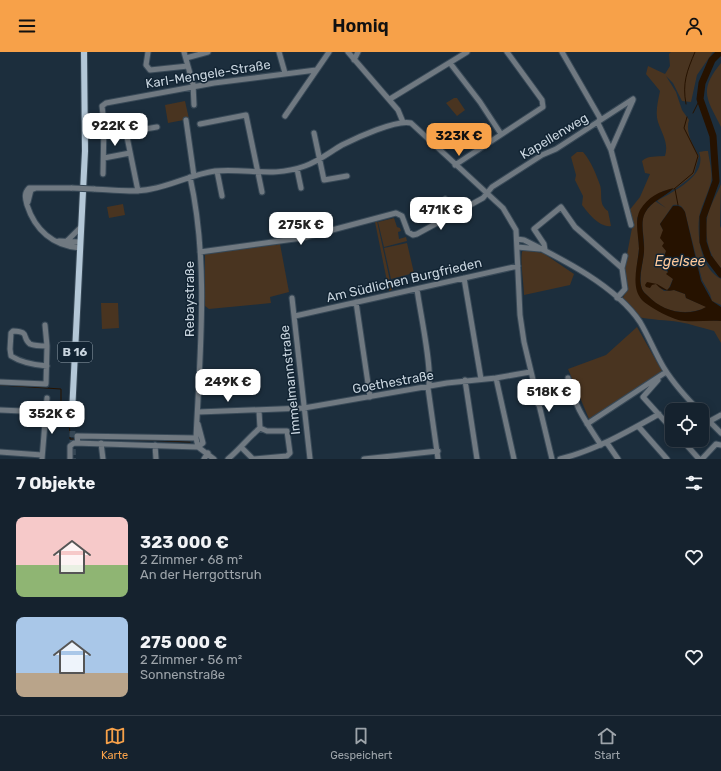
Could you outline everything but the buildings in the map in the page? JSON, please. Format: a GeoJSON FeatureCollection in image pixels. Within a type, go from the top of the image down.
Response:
{"type":"FeatureCollection","features":[{"type":"Feature","properties":{"kind":"main road","name":"B 16"},"geometry":{"type":"LineString","coordinates":[[72,413],[85,151],[84,52]]}},
{"type":"Feature","properties":{"kind":"street"},"geometry":{"type":"LineString","coordinates":[[148,52],[146,65],[150,70],[188,66]]}},
{"type":"Feature","properties":{"kind":"street"},"geometry":{"type":"LineString","coordinates":[[194,105],[193,86],[185,55],[208,52]]}},
{"type":"Feature","properties":{"kind":"street"},"geometry":{"type":"LineString","coordinates":[[279,52],[285,73]]}},
{"type":"Feature","properties":{"kind":"street"},"geometry":{"type":"LineString","coordinates":[[348,52],[390,99],[398,110],[403,122]]}},
{"type":"Feature","properties":{"kind":"street"},"geometry":{"type":"LineString","coordinates":[[354,60],[358,52]]}},
{"type":"Feature","properties":{"kind":"street"},"geometry":{"type":"LineString","coordinates":[[390,99],[466,52]]}},
{"type":"Feature","properties":{"kind":"street"},"geometry":{"type":"LineString","coordinates":[[455,166],[543,107],[542,100],[507,52]]}},
{"type":"Feature","properties":{"kind":"street"},"geometry":{"type":"LineString","coordinates":[[562,52],[600,118],[598,123],[611,150],[631,225]]}},
{"type":"Feature","properties":{"kind":"street"},"geometry":{"type":"LineString","coordinates":[[285,116],[327,53]]}},
{"type":"Feature","properties":{"kind":"street"},"geometry":{"type":"LineString","coordinates":[[450,63],[480,102],[501,134]]}},
{"type":"Feature","properties":{"kind":"street","name":"Karl-Mengele-Straße"},"geometry":{"type":"LineString","coordinates":[[104,136],[102,112],[104,104],[193,86],[316,70]]}},
{"type":"Feature","properties":{"kind":"street","name":"Kapellenweg"},"geometry":{"type":"LineString","coordinates":[[200,252],[302,238],[396,213],[402,216],[406,229],[412,235],[483,198],[486,192],[542,155],[556,149],[633,99],[611,150]]}},
{"type":"Feature","properties":{"kind":"street"},"geometry":{"type":"LineString","coordinates":[[200,124],[246,116],[262,192]]}},
{"type":"Feature","properties":{"kind":"street","name":"Rebaystraße"},"geometry":{"type":"LineString","coordinates":[[186,120],[200,252],[201,327],[196,438],[198,446]]}},
{"type":"Feature","properties":{"kind":"street"},"geometry":{"type":"LineString","coordinates":[[80,245],[73,247],[56,241],[44,234],[38,228],[27,205],[25,195],[29,188],[138,191],[160,187],[217,171],[258,173],[297,169],[320,160],[344,144],[403,122],[415,126],[455,166],[486,192],[508,215],[516,230],[520,314],[530,372],[552,459]]}},
{"type":"Feature","properties":{"kind":"street"},"geometry":{"type":"LineString","coordinates":[[103,174],[104,136],[157,127]]}},
{"type":"Feature","properties":{"kind":"street"},"geometry":{"type":"LineString","coordinates":[[126,132],[138,191]]}},
{"type":"Feature","properties":{"kind":"street"},"geometry":{"type":"LineString","coordinates":[[314,133],[324,180],[347,176]]}},
{"type":"Feature","properties":{"kind":"street"},"geometry":{"type":"LineString","coordinates":[[104,158],[130,153]]}},
{"type":"Feature","properties":{"kind":"street"},"geometry":{"type":"LineString","coordinates":[[297,169],[301,188]]}},
{"type":"Feature","properties":{"kind":"street"},"geometry":{"type":"LineString","coordinates":[[217,171],[222,196]]}},
{"type":"Feature","properties":{"kind":"street"},"geometry":{"type":"LineString","coordinates":[[27,205],[31,190],[36,188]]}},
{"type":"Feature","properties":{"kind":"street"},"geometry":{"type":"LineString","coordinates":[[444,199],[453,214]]}},
{"type":"Feature","properties":{"kind":"street"},"geometry":{"type":"LineString","coordinates":[[545,250],[544,244],[534,230],[561,207],[575,226],[622,268]]}},
{"type":"Feature","properties":{"kind":"street"},"geometry":{"type":"LineString","coordinates":[[67,241],[81,227]]}},
{"type":"Feature","properties":{"kind":"street"},"geometry":{"type":"LineString","coordinates":[[517,239],[524,240],[545,250],[584,274],[617,298],[639,321],[666,372],[692,403]]}},
{"type":"Feature","properties":{"kind":"street"},"geometry":{"type":"LineString","coordinates":[[56,241],[67,241],[80,245]]}},
{"type":"Feature","properties":{"kind":"street"},"geometry":{"type":"LineString","coordinates":[[517,246],[545,250]]}},
{"type":"Feature","properties":{"kind":"street"},"geometry":{"type":"LineString","coordinates":[[617,298],[625,289],[622,268],[625,256]]}},
{"type":"Feature","properties":{"kind":"street","name":"Am Südlichen Burgfrieden"},"geometry":{"type":"LineString","coordinates":[[295,316],[518,266]]}},
{"type":"Feature","properties":{"kind":"street"},"geometry":{"type":"LineString","coordinates":[[464,278],[481,379]]}},
{"type":"Feature","properties":{"kind":"street"},"geometry":{"type":"LineString","coordinates":[[417,289],[430,383],[428,388],[438,459]]}},
{"type":"Feature","properties":{"kind":"street","name":"Immelmannstraße"},"geometry":{"type":"LineString","coordinates":[[292,298],[310,459]]}},
{"type":"Feature","properties":{"kind":"street"},"geometry":{"type":"LineString","coordinates":[[356,302],[370,398]]}},
{"type":"Feature","properties":{"kind":"street"},"geometry":{"type":"LineString","coordinates":[[0,382],[46,384],[47,346],[45,325]]}},
{"type":"Feature","properties":{"kind":"street"},"geometry":{"type":"LineString","coordinates":[[47,346],[32,345],[28,341],[26,334],[23,332],[13,331],[11,333],[11,356],[17,360],[32,365],[47,366]]}},
{"type":"Feature","properties":{"kind":"street","name":"Goethestraße"},"geometry":{"type":"LineString","coordinates":[[198,412],[259,411],[304,408],[428,388],[465,380],[496,378],[530,372]]}},
{"type":"Feature","properties":{"kind":"street"},"geometry":{"type":"LineString","coordinates":[[587,424],[666,372]]}},
{"type":"Feature","properties":{"kind":"street"},"geometry":{"type":"LineString","coordinates":[[660,377],[643,396],[665,421]]}},
{"type":"Feature","properties":{"kind":"street"},"geometry":{"type":"LineString","coordinates":[[496,378],[514,459]]}},
{"type":"Feature","properties":{"kind":"street"},"geometry":{"type":"LineString","coordinates":[[568,378],[571,394],[578,410],[601,445]]}},
{"type":"Feature","properties":{"kind":"street"},"geometry":{"type":"LineString","coordinates":[[465,380],[477,459]]}},
{"type":"Feature","properties":{"kind":"street"},"geometry":{"type":"LineString","coordinates":[[538,404],[571,394]]}},
{"type":"Feature","properties":{"kind":"street"},"geometry":{"type":"LineString","coordinates":[[0,452],[42,457],[47,398]]}},
{"type":"Feature","properties":{"kind":"street"},"geometry":{"type":"LineString","coordinates":[[0,410],[45,412]]}},
{"type":"Feature","properties":{"kind":"street"},"geometry":{"type":"LineString","coordinates":[[259,411],[260,428]]}},
{"type":"Feature","properties":{"kind":"street"},"geometry":{"type":"LineString","coordinates":[[560,459],[607,443],[659,414]]}},
{"type":"Feature","properties":{"kind":"street"},"geometry":{"type":"LineString","coordinates":[[721,415],[710,421],[721,433]]}},
{"type":"Feature","properties":{"kind":"street","name":"Rebaystraße"},"geometry":{"type":"LineString","coordinates":[[197,420],[202,443],[198,446]]}},
{"type":"Feature","properties":{"kind":"street"},"geometry":{"type":"LineString","coordinates":[[638,426],[667,459]]}},
{"type":"Feature","properties":{"kind":"street"},"geometry":{"type":"LineString","coordinates":[[228,459],[241,447],[242,443],[260,428]]}},
{"type":"Feature","properties":{"kind":"street"},"geometry":{"type":"LineString","coordinates":[[241,447],[253,459],[289,455],[288,433],[286,430],[267,431],[260,428]]}},
{"type":"Feature","properties":{"kind":"street"},"geometry":{"type":"LineString","coordinates":[[78,443],[77,436],[196,438]]}},
{"type":"Feature","properties":{"kind":"street"},"geometry":{"type":"LineString","coordinates":[[70,459],[70,446],[78,443],[198,446],[214,459]]}},
{"type":"Feature","properties":{"kind":"street"},"geometry":{"type":"LineString","coordinates":[[101,443],[103,459]]}},
{"type":"Feature","properties":{"kind":"street"},"geometry":{"type":"LineString","coordinates":[[607,443],[618,459]]}},
{"type":"Feature","properties":{"kind":"street"},"geometry":{"type":"LineString","coordinates":[[702,459],[716,444],[721,445]]}},
{"type":"Feature","properties":{"kind":"street"},"geometry":{"type":"LineString","coordinates":[[155,445],[156,459]]}},
{"type":"Feature","properties":{"kind":"street"},"geometry":{"type":"LineString","coordinates":[[688,447],[699,459]]}},
{"type":"Feature","properties":{"kind":"street"},"geometry":{"type":"LineString","coordinates":[[364,459],[438,451]]}},
{"type":"Feature","properties":{"kind":"street"},"geometry":{"type":"LineString","coordinates":[[204,459],[208,453]]}},
{"type":"Feature","properties":{"kind":"street"},"geometry":{"type":"LineString","coordinates":[[581,453],[584,459]]}},
{"type":"Feature","properties":{"kind":"shaded area"},"geometry":{"type":"Polygon","coordinates":[[[671,52],[713,52],[697,75],[691,102],[682,101],[673,83],[666,76],[676,92],[682,110],[689,120],[689,134],[699,156],[694,174],[675,189],[663,191],[637,218],[639,248],[636,275],[641,299],[674,318],[721,321],[721,343],[714,331],[679,322],[638,317],[622,299],[627,290],[624,270],[632,228],[628,212],[640,197],[650,174],[645,173],[642,161],[650,157],[665,156],[666,151],[666,143],[657,118],[657,106],[660,91],[646,74],[648,66],[665,74],[670,66],[669,54],[671,52]]]}},
{"type":"Feature","properties":{"kind":"shaded area"},"geometry":{"type":"Polygon","coordinates":[[[721,63],[721,127],[709,102],[707,88],[709,81],[721,63]]]}},
{"type":"Feature","properties":{"kind":"shaded area"},"geometry":{"type":"Polygon","coordinates":[[[454,98],[457,98],[465,110],[457,116],[446,103],[454,98]]]}},
{"type":"Feature","properties":{"kind":"shaded area"},"geometry":{"type":"Polygon","coordinates":[[[185,101],[189,119],[168,123],[165,105],[185,101]]]}},
{"type":"Feature","properties":{"kind":"shaded area"},"geometry":{"type":"Polygon","coordinates":[[[708,151],[711,178],[710,186],[699,218],[699,235],[705,261],[714,274],[721,279],[721,305],[712,301],[710,294],[702,280],[685,212],[680,206],[673,205],[660,224],[663,230],[666,251],[663,260],[665,269],[673,279],[668,290],[659,287],[664,291],[674,290],[685,294],[686,298],[707,307],[692,312],[677,312],[662,307],[645,294],[642,289],[641,279],[644,254],[642,226],[643,218],[646,211],[655,201],[666,208],[657,201],[680,187],[694,175],[700,161],[699,152],[708,151]]]}},
{"type":"Feature","properties":{"kind":"shaded area"},"geometry":{"type":"Polygon","coordinates":[[[577,152],[583,152],[593,168],[600,185],[602,202],[608,211],[611,226],[603,225],[591,216],[582,205],[583,196],[575,180],[576,175],[571,157],[577,152]]]}},
{"type":"Feature","properties":{"kind":"shaded area"},"geometry":{"type":"Polygon","coordinates":[[[721,184],[721,268],[713,258],[708,245],[706,225],[709,210],[721,184]]]}},
{"type":"Feature","properties":{"kind":"shaded area"},"geometry":{"type":"Polygon","coordinates":[[[123,204],[125,215],[109,218],[107,207],[123,204]]]}},
{"type":"Feature","properties":{"kind":"shaded area"},"geometry":{"type":"Polygon","coordinates":[[[394,218],[397,227],[400,228],[401,231],[398,232],[399,239],[406,237],[407,241],[384,247],[378,222],[394,218]]]}},
{"type":"Feature","properties":{"kind":"shaded area"},"geometry":{"type":"Polygon","coordinates":[[[377,221],[392,290],[389,291],[375,222],[377,221]]]}},
{"type":"Feature","properties":{"kind":"shaded area"},"geometry":{"type":"Polygon","coordinates":[[[407,243],[414,273],[391,279],[384,248],[407,243]]]}},
{"type":"Feature","properties":{"kind":"shaded area"},"geometry":{"type":"Polygon","coordinates":[[[280,244],[289,292],[270,297],[271,303],[209,309],[205,306],[205,254],[280,244]]]}},
{"type":"Feature","properties":{"kind":"shaded area"},"geometry":{"type":"Polygon","coordinates":[[[523,250],[543,253],[574,274],[570,285],[524,295],[522,264],[523,250]]]}},
{"type":"Feature","properties":{"kind":"shaded area"},"geometry":{"type":"Polygon","coordinates":[[[101,303],[118,303],[119,328],[102,329],[101,303]]]}},
{"type":"Feature","properties":{"kind":"shaded area"},"geometry":{"type":"Polygon","coordinates":[[[637,327],[662,371],[589,419],[568,369],[606,355],[637,327]]]}},
{"type":"Feature","properties":{"kind":"water","name":"Egelsee"},"geometry":{"type":"Polygon","coordinates":[[[674,188],[654,202],[645,213],[642,225],[644,252],[640,278],[642,289],[660,306],[667,309],[691,312],[706,307],[686,298],[685,294],[674,290],[669,291],[664,290],[656,284],[652,285],[650,288],[646,287],[645,285],[647,282],[657,284],[667,290],[670,287],[673,279],[666,274],[668,272],[663,260],[666,251],[662,246],[664,243],[660,238],[663,230],[660,224],[673,206],[679,206],[685,212],[701,281],[712,301],[721,307],[721,321],[690,321],[675,319],[650,306],[638,295],[636,289],[636,268],[639,249],[637,224],[638,214],[643,205],[651,198],[659,193],[674,188]]]}},
{"type":"Feature","properties":{"kind":"waterway"},"geometry":{"type":"LineString","coordinates":[[686,104],[686,77],[695,52]]}},
{"type":"Feature","properties":{"kind":"waterway"},"geometry":{"type":"LineString","coordinates":[[720,52],[712,60],[702,83],[700,99],[713,136],[716,181],[703,217],[703,242],[708,257],[721,274]]}},
{"type":"Feature","properties":{"kind":"waterway"},"geometry":{"type":"LineString","coordinates":[[693,113],[700,99]]}},
{"type":"Feature","properties":{"kind":"waterway"},"geometry":{"type":"LineString","coordinates":[[674,189],[693,173],[698,156],[684,128],[687,117]]}},
{"type":"Feature","properties":{"kind":"waterway"},"geometry":{"type":"LineString","coordinates":[[675,189],[678,205]]}},
{"type":"Feature","properties":{"kind":"waterway"},"geometry":{"type":"LineString","coordinates":[[0,385],[61,389],[61,419],[69,424],[70,433]]}},
{"type":"Feature","properties":{"kind":"waterway"},"geometry":{"type":"LineString","coordinates":[[70,437],[70,439],[74,439]]}},
{"type":"Feature","properties":{"kind":"waterway"},"geometry":{"type":"LineString","coordinates":[[118,439],[190,442]]}},
{"type":"Feature","properties":{"kind":"tunnel"},"geometry":{"type":"LineString","coordinates":[[72,413],[73,459]]}}]}
